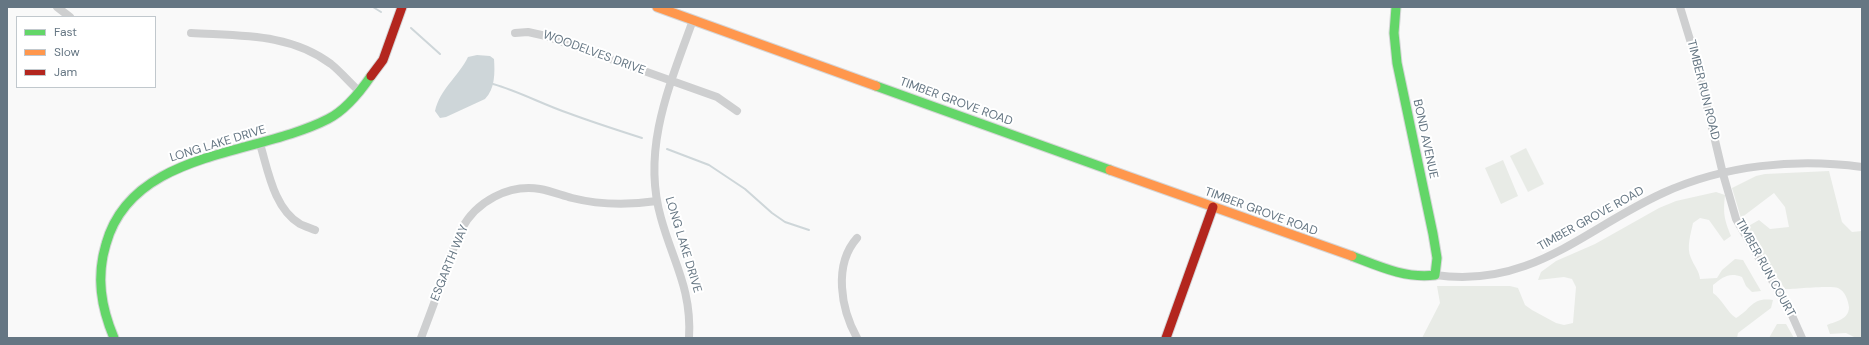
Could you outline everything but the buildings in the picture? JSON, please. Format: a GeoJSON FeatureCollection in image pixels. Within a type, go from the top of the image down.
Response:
{"type":"FeatureCollection","features":[{"type":"Feature","properties":{"kind":"street"},"geometry":{"type":"LineString","coordinates":[[57,7],[69,16]]}},
{"type":"Feature","properties":{"kind":"street","name":"LONG LAKE DRIVE"},"geometry":{"type":"LineString","coordinates":[[114,338],[104,316],[101,300],[100,269],[102,254],[109,234],[124,207],[144,187],[169,172],[186,165],[260,144],[317,125],[342,109],[360,92],[382,60],[389,47],[402,7]]}},
{"type":"Feature","properties":{"kind":"street","name":"TIMBER GROVE ROAD"},"geometry":{"type":"LineString","coordinates":[[657,7],[1213,207],[1398,272],[1421,277],[1435,275],[1478,277],[1506,272],[1536,262],[1554,255],[1653,198],[1690,183],[1723,174],[1757,167],[1790,164],[1824,164],[1862,167]]}},
{"type":"Feature","properties":{"kind":"street","name":"BOND AVENUE"},"geometry":{"type":"LineString","coordinates":[[1396,7],[1394,33],[1396,56],[1434,234],[1437,258],[1435,275]]}},
{"type":"Feature","properties":{"kind":"street","name":"TIMBER RUN ROAD"},"geometry":{"type":"LineString","coordinates":[[1680,7],[1695,56],[1723,174]]}},
{"type":"Feature","properties":{"kind":"street","name":"LONG LAKE DRIVE"},"geometry":{"type":"LineString","coordinates":[[690,338],[689,313],[685,286],[665,232],[657,201],[654,168],[656,142],[662,110],[693,20]]}},
{"type":"Feature","properties":{"kind":"street","name":"WOODELVES DRIVE"},"geometry":{"type":"LineString","coordinates":[[515,33],[528,32],[546,36],[717,96],[737,111]]}},
{"type":"Feature","properties":{"kind":"street"},"geometry":{"type":"LineString","coordinates":[[191,33],[262,37],[296,44],[332,65],[360,92]]}},
{"type":"Feature","properties":{"kind":"street"},"geometry":{"type":"LineString","coordinates":[[260,144],[280,203],[293,219],[300,224],[315,230]]}},
{"type":"Feature","properties":{"kind":"street","name":"TIMBER RUN COURT"},"geometry":{"type":"LineString","coordinates":[[1723,174],[1736,220],[1790,311],[1802,338]]}},
{"type":"Feature","properties":{"kind":"street","name":"ESGARTH WAY"},"geometry":{"type":"LineString","coordinates":[[421,338],[461,230],[475,211],[495,196],[529,188],[540,189],[572,198],[598,202],[638,204],[657,201]]}},
{"type":"Feature","properties":{"kind":"street"},"geometry":{"type":"LineString","coordinates":[[1166,338],[1213,207]]}},
{"type":"Feature","properties":{"kind":"street"},"geometry":{"type":"LineString","coordinates":[[857,238],[847,251],[842,283],[846,314],[857,338]]}},
{"type":"Feature","properties":{"kind":"shaded area"},"geometry":{"type":"Polygon","coordinates":[[[477,55],[490,56],[494,59],[494,80],[491,90],[485,99],[446,117],[440,118],[435,111],[441,96],[468,57],[477,55]]]}},
{"type":"Feature","properties":{"kind":"shaded area"},"geometry":{"type":"Polygon","coordinates":[[[1526,148],[1544,184],[1528,192],[1510,156],[1526,148]]]}},
{"type":"Feature","properties":{"kind":"shaded area"},"geometry":{"type":"Polygon","coordinates":[[[1503,160],[1518,196],[1501,204],[1485,168],[1503,160]]]}},
{"type":"Feature","properties":{"kind":"shaded area"},"geometry":{"type":"Polygon","coordinates":[[[1829,171],[1842,222],[1852,232],[1862,231],[1862,338],[1856,338],[1846,333],[1830,334],[1827,325],[1845,317],[1848,311],[1848,302],[1843,291],[1834,287],[1785,289],[1745,228],[1759,220],[1770,229],[1789,227],[1785,207],[1774,193],[1741,218],[1732,188],[1756,176],[1765,174],[1829,171]]]}},
{"type":"Feature","properties":{"kind":"shaded area"},"geometry":{"type":"Polygon","coordinates":[[[1716,192],[1725,195],[1725,216],[1731,236],[1724,241],[1709,220],[1700,218],[1693,223],[1689,240],[1689,250],[1700,279],[1717,278],[1722,270],[1735,259],[1743,260],[1761,291],[1752,292],[1746,286],[1742,277],[1730,275],[1713,285],[1713,293],[1736,318],[1752,304],[1760,300],[1773,300],[1771,308],[1738,333],[1737,338],[1422,338],[1440,303],[1437,286],[1510,286],[1518,288],[1525,305],[1532,310],[1556,323],[1564,325],[1573,323],[1576,287],[1572,279],[1564,277],[1538,280],[1541,272],[1556,261],[1595,244],[1659,208],[1676,201],[1716,192]]]}},
{"type":"Feature","properties":{"kind":"shaded area"},"geometry":{"type":"Polygon","coordinates":[[[1777,324],[1786,324],[1794,338],[1769,338],[1777,324]]]}},
{"type":"Feature","properties":{"kind":"waterway"},"geometry":{"type":"LineString","coordinates":[[373,7],[381,12]]}},
{"type":"Feature","properties":{"kind":"waterway"},"geometry":{"type":"LineString","coordinates":[[411,28],[440,54]]}},
{"type":"Feature","properties":{"kind":"waterway"},"geometry":{"type":"LineString","coordinates":[[493,84],[577,116],[642,138]]}},
{"type":"Feature","properties":{"kind":"waterway"},"geometry":{"type":"LineString","coordinates":[[667,149],[709,165],[745,189],[772,213],[785,222],[809,230]]}},
{"type":"Feature","properties":{"kind":"traffic: fast"},"geometry":{"type":"LineString","coordinates":[[1352,256],[1392,271],[1413,275],[1435,275],[1437,258],[1433,234],[1397,63],[1394,33],[1396,7]]}},
{"type":"Feature","properties":{"kind":"traffic: fast"},"geometry":{"type":"LineString","coordinates":[[114,338],[106,315],[101,292],[101,268],[103,256],[106,244],[120,213],[142,190],[169,173],[200,160],[299,131],[328,119],[347,106],[371,76]]}},
{"type":"Feature","properties":{"kind":"traffic: fast"},"geometry":{"type":"LineString","coordinates":[[876,86],[1110,170]]}},
{"type":"Feature","properties":{"kind":"traffic: slow"},"geometry":{"type":"LineString","coordinates":[[657,7],[876,86]]}},
{"type":"Feature","properties":{"kind":"traffic: slow"},"geometry":{"type":"LineString","coordinates":[[1110,170],[1352,256]]}},
{"type":"Feature","properties":{"kind":"traffic: jam"},"geometry":{"type":"LineString","coordinates":[[371,76],[383,60],[402,7]]}},
{"type":"Feature","properties":{"kind":"traffic: jam"},"geometry":{"type":"LineString","coordinates":[[1166,338],[1213,207]]}}]}
